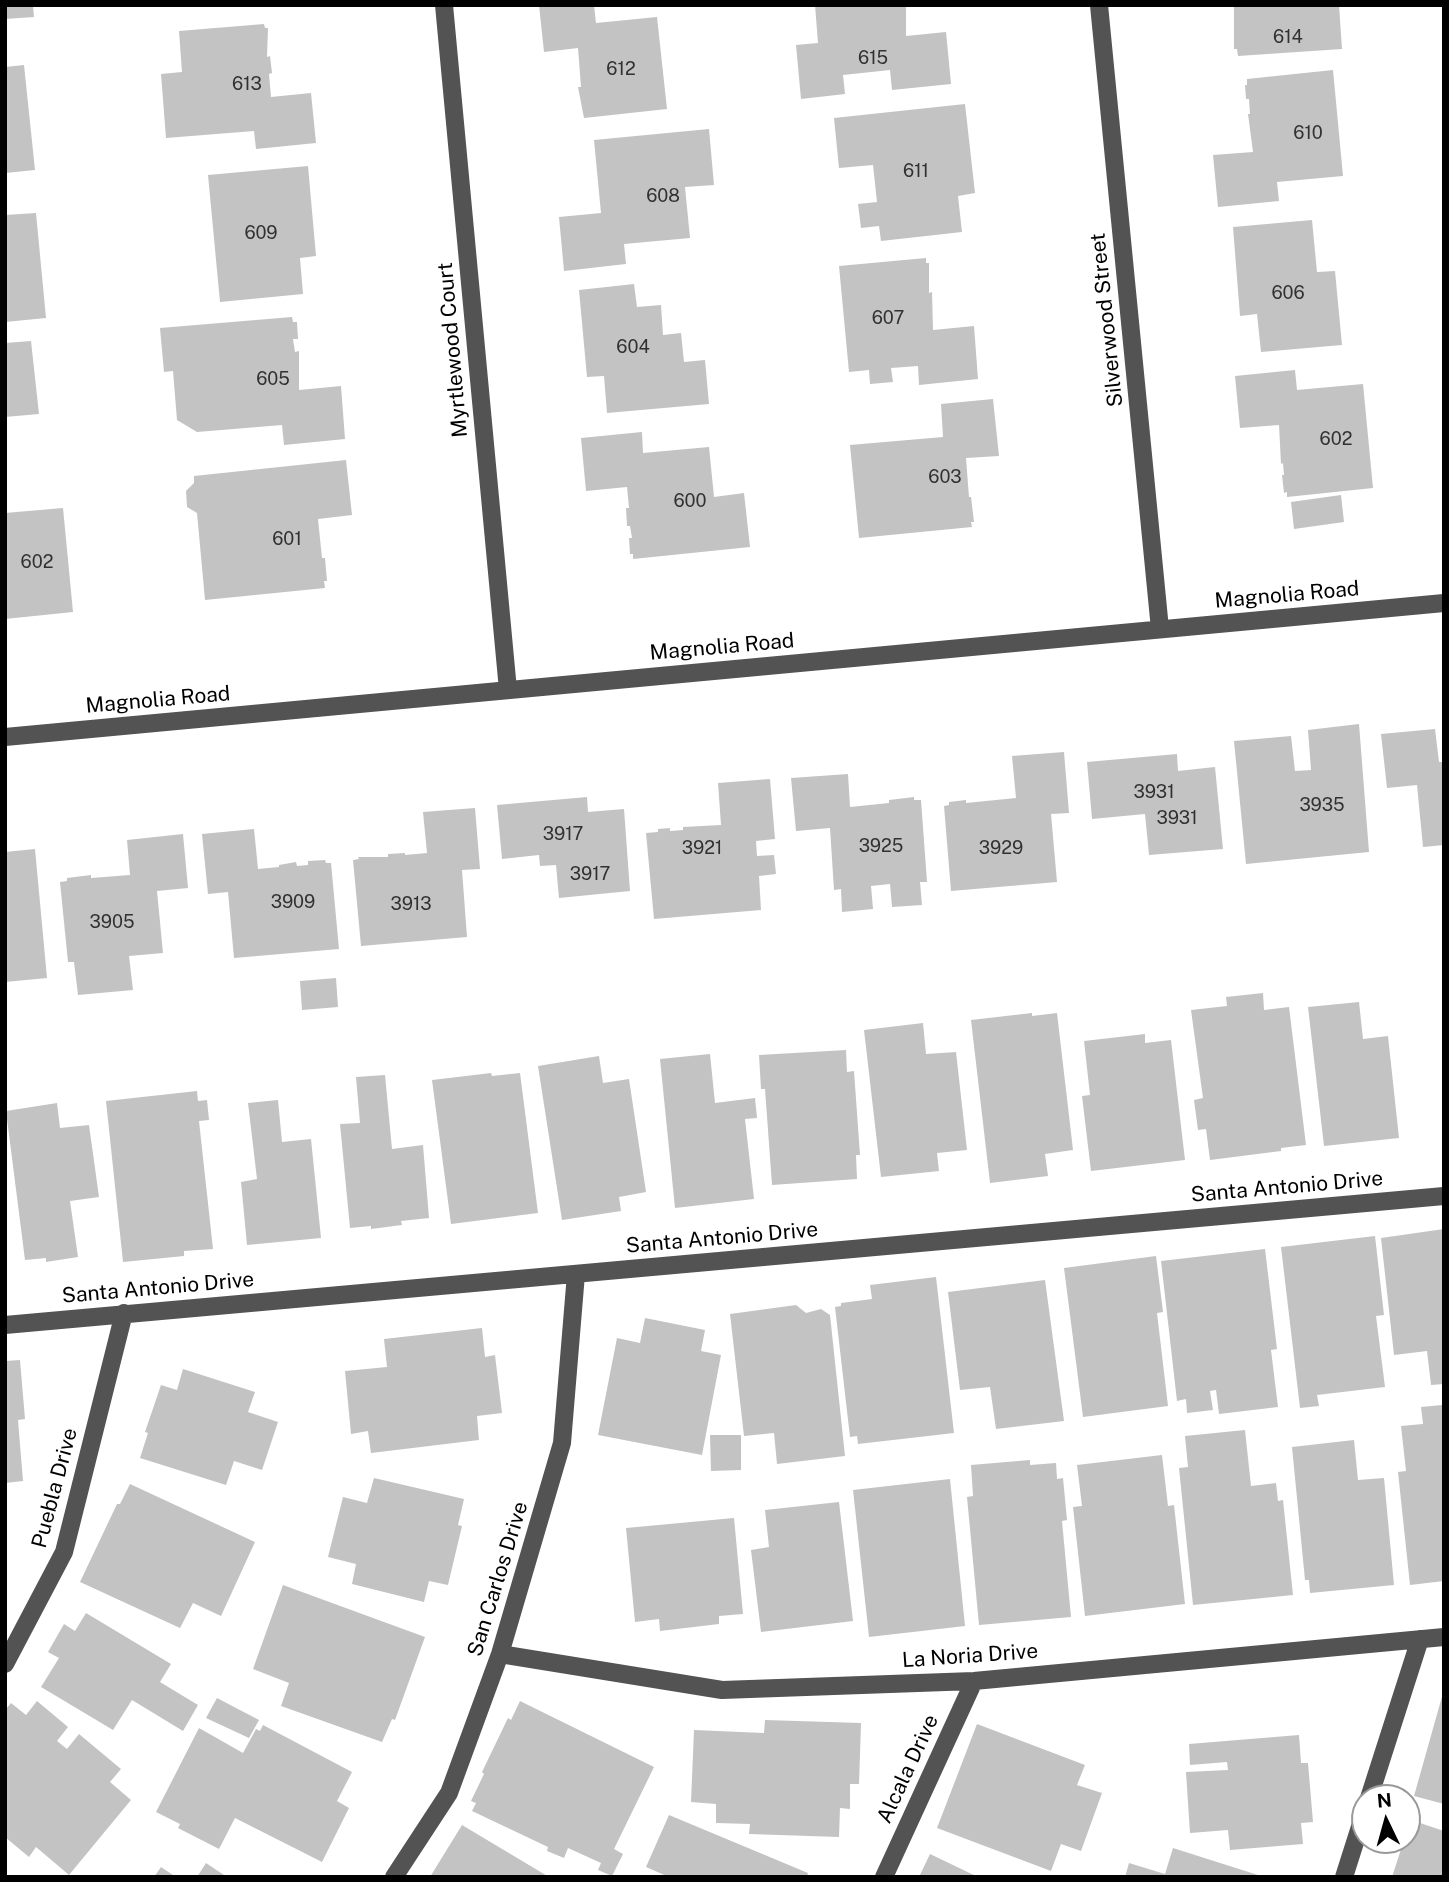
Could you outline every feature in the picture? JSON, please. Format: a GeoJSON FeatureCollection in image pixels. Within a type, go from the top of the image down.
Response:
{"type":"FeatureCollection","features":[{"type":"Feature","properties":{"kind":"street","name":"Myrtlewood Court"},"geometry":{"type":"LineString","coordinates":[[444,5],[508,690]]}},
{"type":"Feature","properties":{"kind":"street","name":"Silverwood Street"},"geometry":{"type":"LineString","coordinates":[[1099,5],[1160,629]]}},
{"type":"Feature","properties":{"kind":"street","name":"Magnolia Road"},"geometry":{"type":"LineString","coordinates":[[5,737],[1444,603]]}},
{"type":"Feature","properties":{"kind":"street","name":"Santa Antonio Drive"},"geometry":{"type":"LineString","coordinates":[[5,1325],[1444,1196]]}},
{"type":"Feature","properties":{"kind":"street","name":"San Carlos Drive"},"geometry":{"type":"LineString","coordinates":[[394,1877],[449,1793],[500,1654],[562,1443],[576,1274]]}},
{"type":"Feature","properties":{"kind":"street","name":"Puebla Drive"},"geometry":{"type":"LineString","coordinates":[[5,1664],[64,1552],[124,1313]]}},
{"type":"Feature","properties":{"kind":"street","name":"La Noria Drive"},"geometry":{"type":"LineString","coordinates":[[500,1654],[722,1690],[975,1681],[1444,1637]]}},
{"type":"Feature","properties":{"kind":"street"},"geometry":{"type":"LineString","coordinates":[[1374,1784],[1420,1640]]}},
{"type":"Feature","properties":{"kind":"street","name":"Alcala Drive"},"geometry":{"type":"LineString","coordinates":[[884,1877],[975,1681]]}},
{"type":"Feature","properties":{"kind":"street"},"geometry":{"type":"LineString","coordinates":[[1344,1877],[1351,1854]]}},
{"type":"Feature","properties":{"kind":"building"},"geometry":{"type":"Polygon","coordinates":[[[5,5],[33,5],[34,17],[5,19],[5,5]]]}},
{"type":"Feature","properties":{"kind":"building"},"geometry":{"type":"Polygon","coordinates":[[[539,5],[594,5],[596,23],[657,17],[667,109],[584,118],[578,87],[581,87],[578,48],[544,52],[539,5]]]}},
{"type":"Feature","properties":{"kind":"building"},"geometry":{"type":"Polygon","coordinates":[[[815,5],[906,5],[906,36],[946,32],[951,84],[892,90],[890,70],[843,75],[845,94],[801,99],[796,45],[818,43],[815,5]]]}},
{"type":"Feature","properties":{"kind":"building"},"geometry":{"type":"Polygon","coordinates":[[[1234,5],[1339,5],[1342,49],[1238,56],[1237,49],[1234,49],[1234,5]]]}},
{"type":"Feature","properties":{"kind":"building"},"geometry":{"type":"Polygon","coordinates":[[[264,24],[265,28],[268,28],[267,57],[270,56],[272,73],[269,74],[271,97],[311,93],[316,143],[256,149],[254,131],[166,138],[161,74],[182,72],[179,31],[264,24]]]}},
{"type":"Feature","properties":{"kind":"building"},"geometry":{"type":"Polygon","coordinates":[[[24,65],[35,170],[5,173],[5,67],[24,65]]]}},
{"type":"Feature","properties":{"kind":"building"},"geometry":{"type":"Polygon","coordinates":[[[1333,70],[1343,176],[1277,182],[1279,201],[1218,207],[1213,155],[1253,152],[1248,114],[1249,99],[1246,99],[1247,79],[1333,70]]]}},
{"type":"Feature","properties":{"kind":"building"},"geometry":{"type":"Polygon","coordinates":[[[965,104],[975,193],[958,196],[962,232],[881,241],[879,226],[861,228],[858,204],[877,202],[873,165],[839,168],[834,118],[965,104]]]}},
{"type":"Feature","properties":{"kind":"building"},"geometry":{"type":"Polygon","coordinates":[[[709,129],[714,185],[685,187],[690,238],[624,244],[626,264],[564,271],[559,217],[601,213],[594,140],[709,129]]]}},
{"type":"Feature","properties":{"kind":"building"},"geometry":{"type":"Polygon","coordinates":[[[308,166],[316,256],[300,258],[303,294],[220,302],[208,175],[308,166]]]}},
{"type":"Feature","properties":{"kind":"building"},"geometry":{"type":"Polygon","coordinates":[[[36,213],[46,318],[5,322],[5,215],[36,213]]]}},
{"type":"Feature","properties":{"kind":"building"},"geometry":{"type":"Polygon","coordinates":[[[1312,220],[1317,272],[1335,271],[1342,345],[1261,352],[1257,314],[1240,316],[1233,227],[1312,220]]]}},
{"type":"Feature","properties":{"kind":"building"},"geometry":{"type":"Polygon","coordinates":[[[926,258],[926,263],[929,263],[929,293],[932,292],[933,330],[974,326],[978,379],[919,385],[918,366],[891,368],[893,382],[870,384],[869,370],[849,372],[839,266],[926,258]]]}},
{"type":"Feature","properties":{"kind":"building"},"geometry":{"type":"Polygon","coordinates":[[[634,284],[637,307],[661,305],[663,335],[681,333],[684,362],[705,360],[709,404],[607,413],[604,376],[587,377],[579,290],[634,284]]]}},
{"type":"Feature","properties":{"kind":"building"},"geometry":{"type":"Polygon","coordinates":[[[292,317],[293,322],[297,322],[298,339],[293,339],[295,352],[299,351],[299,390],[341,386],[345,439],[284,445],[282,425],[197,432],[177,420],[173,371],[164,372],[160,328],[292,317]]]}},
{"type":"Feature","properties":{"kind":"building"},"geometry":{"type":"Polygon","coordinates":[[[31,341],[39,414],[5,417],[5,343],[31,341]]]}},
{"type":"Feature","properties":{"kind":"building"},"geometry":{"type":"Polygon","coordinates":[[[1295,370],[1297,390],[1363,384],[1373,488],[1287,497],[1282,475],[1279,425],[1240,428],[1235,376],[1295,370]]]}},
{"type":"Feature","properties":{"kind":"building"},"geometry":{"type":"Polygon","coordinates":[[[993,399],[999,456],[966,458],[974,522],[971,522],[972,527],[859,538],[850,445],[943,437],[941,404],[993,399]]]}},
{"type":"Feature","properties":{"kind":"building"},"geometry":{"type":"Polygon","coordinates":[[[642,432],[643,453],[709,447],[714,497],[744,493],[750,547],[633,559],[633,554],[630,554],[630,526],[627,526],[627,487],[586,491],[581,438],[642,432]]]}},
{"type":"Feature","properties":{"kind":"building"},"geometry":{"type":"Polygon","coordinates":[[[346,460],[352,515],[318,519],[322,558],[325,558],[325,588],[205,600],[197,513],[187,507],[186,491],[194,483],[194,476],[346,460]]]}},
{"type":"Feature","properties":{"kind":"building"},"geometry":{"type":"Polygon","coordinates":[[[1341,495],[1344,522],[1294,529],[1291,502],[1341,495]]]}},
{"type":"Feature","properties":{"kind":"building"},"geometry":{"type":"Polygon","coordinates":[[[63,508],[73,612],[5,619],[5,513],[63,508]]]}},
{"type":"Feature","properties":{"kind":"building"},"geometry":{"type":"Polygon","coordinates":[[[1359,724],[1369,852],[1246,864],[1234,741],[1291,736],[1295,771],[1311,770],[1308,730],[1359,724]]]}},
{"type":"Feature","properties":{"kind":"building"},"geometry":{"type":"Polygon","coordinates":[[[1435,729],[1439,762],[1444,762],[1444,845],[1423,847],[1417,785],[1387,788],[1381,734],[1435,729]]]}},
{"type":"Feature","properties":{"kind":"building"},"geometry":{"type":"Polygon","coordinates":[[[1064,752],[1069,813],[1051,814],[1057,882],[951,891],[944,806],[949,805],[949,802],[966,800],[966,803],[1016,798],[1012,756],[1064,752]]]}},
{"type":"Feature","properties":{"kind":"building"},"geometry":{"type":"Polygon","coordinates":[[[1177,754],[1178,771],[1215,767],[1223,849],[1149,855],[1145,814],[1092,819],[1087,762],[1177,754]]]}},
{"type":"Feature","properties":{"kind":"building"},"geometry":{"type":"Polygon","coordinates":[[[848,774],[850,807],[914,797],[914,800],[921,800],[927,882],[920,882],[922,905],[892,907],[890,884],[871,886],[873,909],[842,912],[841,889],[834,890],[830,828],[796,831],[791,778],[848,774]]]}},
{"type":"Feature","properties":{"kind":"building"},"geometry":{"type":"Polygon","coordinates":[[[770,779],[775,839],[756,841],[757,856],[774,855],[776,874],[759,876],[761,910],[654,919],[646,833],[658,832],[658,829],[670,828],[670,831],[683,830],[683,827],[721,825],[718,783],[770,779]]]}},
{"type":"Feature","properties":{"kind":"building"},"geometry":{"type":"Polygon","coordinates":[[[587,797],[588,812],[624,809],[630,891],[559,898],[556,865],[540,866],[539,855],[502,859],[497,805],[587,797]]]}},
{"type":"Feature","properties":{"kind":"building"},"geometry":{"type":"Polygon","coordinates":[[[475,808],[480,869],[462,870],[467,937],[361,946],[353,860],[359,859],[358,857],[388,857],[388,854],[427,853],[423,812],[475,808]]]}},
{"type":"Feature","properties":{"kind":"building"},"geometry":{"type":"Polygon","coordinates":[[[254,829],[258,869],[296,862],[297,866],[308,865],[308,861],[325,860],[326,863],[331,863],[339,949],[234,958],[228,892],[208,894],[202,834],[254,829]]]}},
{"type":"Feature","properties":{"kind":"building"},"geometry":{"type":"Polygon","coordinates":[[[183,834],[188,888],[157,891],[163,953],[129,956],[133,990],[78,995],[74,962],[68,962],[60,882],[67,881],[67,878],[91,875],[91,878],[130,875],[127,840],[183,834]]]}},
{"type":"Feature","properties":{"kind":"building"},"geometry":{"type":"Polygon","coordinates":[[[35,849],[47,978],[5,982],[5,852],[35,849]]]}},
{"type":"Feature","properties":{"kind":"building"},"geometry":{"type":"Polygon","coordinates":[[[336,978],[338,1007],[302,1010],[300,981],[336,978]]]}},
{"type":"Feature","properties":{"kind":"building"},"geometry":{"type":"Polygon","coordinates":[[[1263,993],[1264,1010],[1289,1007],[1306,1145],[1210,1160],[1206,1129],[1198,1130],[1194,1100],[1203,1098],[1191,1010],[1227,1006],[1226,997],[1263,993]]]}},
{"type":"Feature","properties":{"kind":"building"},"geometry":{"type":"Polygon","coordinates":[[[1359,1002],[1363,1039],[1388,1036],[1399,1138],[1324,1146],[1308,1007],[1359,1002]]]}},
{"type":"Feature","properties":{"kind":"building"},"geometry":{"type":"Polygon","coordinates":[[[1032,1013],[1032,1016],[1057,1013],[1073,1150],[1045,1154],[1048,1176],[990,1183],[971,1020],[1032,1013]]]}},
{"type":"Feature","properties":{"kind":"building"},"geometry":{"type":"Polygon","coordinates":[[[923,1023],[926,1054],[956,1052],[967,1150],[937,1153],[939,1171],[881,1177],[864,1030],[923,1023]]]}},
{"type":"Feature","properties":{"kind":"building"},"geometry":{"type":"Polygon","coordinates":[[[1145,1034],[1145,1043],[1171,1040],[1185,1160],[1091,1171],[1082,1096],[1090,1095],[1084,1041],[1145,1034]]]}},
{"type":"Feature","properties":{"kind":"building"},"geometry":{"type":"Polygon","coordinates":[[[846,1050],[847,1072],[854,1071],[860,1155],[856,1155],[857,1179],[772,1185],[765,1089],[761,1089],[759,1055],[846,1050]]]}},
{"type":"Feature","properties":{"kind":"building"},"geometry":{"type":"Polygon","coordinates":[[[710,1054],[715,1103],[755,1098],[757,1118],[745,1119],[754,1199],[675,1208],[660,1059],[710,1054]]]}},
{"type":"Feature","properties":{"kind":"building"},"geometry":{"type":"Polygon","coordinates":[[[599,1056],[603,1083],[629,1079],[646,1192],[619,1197],[621,1211],[562,1220],[538,1066],[599,1056]]]}},
{"type":"Feature","properties":{"kind":"building"},"geometry":{"type":"Polygon","coordinates":[[[491,1073],[492,1076],[520,1073],[538,1213],[451,1224],[432,1080],[491,1073]]]}},
{"type":"Feature","properties":{"kind":"building"},"geometry":{"type":"Polygon","coordinates":[[[385,1075],[392,1149],[423,1145],[429,1218],[401,1221],[402,1225],[371,1229],[371,1226],[350,1228],[340,1124],[360,1123],[356,1077],[385,1075]]]}},
{"type":"Feature","properties":{"kind":"building"},"geometry":{"type":"Polygon","coordinates":[[[197,1091],[198,1101],[207,1100],[209,1120],[199,1121],[213,1249],[184,1251],[184,1256],[123,1262],[106,1101],[197,1091]]]}},
{"type":"Feature","properties":{"kind":"building"},"geometry":{"type":"Polygon","coordinates":[[[278,1100],[282,1142],[311,1139],[321,1238],[247,1245],[241,1182],[257,1179],[248,1103],[278,1100]]]}},
{"type":"Feature","properties":{"kind":"building"},"geometry":{"type":"Polygon","coordinates":[[[57,1103],[60,1128],[89,1125],[99,1197],[70,1201],[78,1257],[46,1262],[46,1258],[25,1260],[6,1111],[57,1103]]]}},
{"type":"Feature","properties":{"kind":"building"},"geometry":{"type":"Polygon","coordinates":[[[1444,1229],[1444,1384],[1431,1385],[1427,1351],[1394,1355],[1381,1238],[1444,1229]]]}},
{"type":"Feature","properties":{"kind":"building"},"geometry":{"type":"Polygon","coordinates":[[[1375,1236],[1384,1315],[1376,1316],[1385,1387],[1317,1395],[1319,1406],[1300,1408],[1281,1247],[1375,1236]]]}},
{"type":"Feature","properties":{"kind":"building"},"geometry":{"type":"Polygon","coordinates":[[[1265,1249],[1277,1349],[1271,1350],[1278,1407],[1219,1414],[1216,1390],[1210,1391],[1213,1410],[1187,1413],[1186,1399],[1177,1401],[1161,1261],[1265,1249]]]}},
{"type":"Feature","properties":{"kind":"building"},"geometry":{"type":"Polygon","coordinates":[[[1156,1256],[1163,1312],[1157,1313],[1168,1406],[1083,1417],[1064,1268],[1156,1256]]]}},
{"type":"Feature","properties":{"kind":"building"},"geometry":{"type":"Polygon","coordinates":[[[936,1277],[954,1433],[858,1444],[857,1436],[850,1437],[835,1307],[841,1306],[841,1303],[872,1299],[870,1285],[936,1277]]]}},
{"type":"Feature","properties":{"kind":"building"},"geometry":{"type":"Polygon","coordinates":[[[1045,1280],[1064,1421],[996,1429],[990,1387],[960,1390],[948,1292],[1045,1280]]]}},
{"type":"Feature","properties":{"kind":"building"},"geometry":{"type":"Polygon","coordinates":[[[796,1305],[806,1313],[821,1309],[830,1315],[845,1456],[777,1464],[774,1433],[744,1436],[730,1314],[796,1305]]]}},
{"type":"Feature","properties":{"kind":"building"},"geometry":{"type":"Polygon","coordinates":[[[645,1318],[705,1330],[701,1351],[721,1355],[702,1455],[598,1435],[617,1338],[640,1343],[645,1318]]]}},
{"type":"Feature","properties":{"kind":"building"},"geometry":{"type":"Polygon","coordinates":[[[482,1328],[485,1357],[495,1355],[502,1413],[477,1416],[479,1440],[371,1453],[368,1431],[351,1434],[345,1371],[387,1367],[384,1339],[482,1328]]]}},
{"type":"Feature","properties":{"kind":"building"},"geometry":{"type":"Polygon","coordinates":[[[20,1360],[25,1419],[18,1420],[23,1481],[5,1483],[5,1361],[20,1360]]]}},
{"type":"Feature","properties":{"kind":"building"},"geometry":{"type":"Polygon","coordinates":[[[183,1369],[255,1392],[248,1412],[278,1422],[262,1470],[234,1461],[226,1485],[140,1458],[148,1433],[145,1432],[161,1385],[177,1390],[183,1369]]]}},
{"type":"Feature","properties":{"kind":"building"},"geometry":{"type":"Polygon","coordinates":[[[1442,1405],[1444,1581],[1410,1585],[1398,1472],[1406,1471],[1401,1426],[1423,1424],[1421,1407],[1442,1405]]]}},
{"type":"Feature","properties":{"kind":"building"},"geometry":{"type":"Polygon","coordinates":[[[1245,1430],[1251,1486],[1276,1483],[1278,1501],[1283,1500],[1293,1595],[1193,1605],[1179,1468],[1188,1467],[1185,1436],[1245,1430]]]}},
{"type":"Feature","properties":{"kind":"building"},"geometry":{"type":"Polygon","coordinates":[[[710,1435],[741,1435],[741,1470],[711,1471],[710,1435]]]}},
{"type":"Feature","properties":{"kind":"building"},"geometry":{"type":"Polygon","coordinates":[[[1354,1440],[1358,1480],[1384,1478],[1394,1585],[1310,1593],[1309,1580],[1305,1580],[1292,1447],[1354,1440]]]}},
{"type":"Feature","properties":{"kind":"building"},"geometry":{"type":"Polygon","coordinates":[[[1162,1455],[1168,1506],[1174,1505],[1185,1604],[1085,1616],[1073,1507],[1082,1506],[1077,1465],[1162,1455]]]}},
{"type":"Feature","properties":{"kind":"building"},"geometry":{"type":"Polygon","coordinates":[[[1030,1460],[1030,1465],[1056,1463],[1057,1479],[1063,1478],[1067,1520],[1062,1521],[1071,1617],[979,1625],[967,1497],[973,1496],[971,1465],[1030,1460]]]}},
{"type":"Feature","properties":{"kind":"building"},"geometry":{"type":"Polygon","coordinates":[[[374,1478],[464,1499],[458,1525],[462,1526],[448,1585],[429,1581],[424,1602],[352,1584],[356,1564],[328,1557],[343,1497],[367,1503],[374,1478]]]}},
{"type":"Feature","properties":{"kind":"building"},"geometry":{"type":"Polygon","coordinates":[[[950,1479],[965,1626],[869,1637],[853,1490],[950,1479]]]}},
{"type":"Feature","properties":{"kind":"building"},"geometry":{"type":"Polygon","coordinates":[[[130,1484],[255,1542],[221,1616],[193,1603],[180,1628],[80,1582],[117,1504],[120,1504],[130,1484]]]}},
{"type":"Feature","properties":{"kind":"building"},"geometry":{"type":"Polygon","coordinates":[[[839,1502],[853,1621],[761,1632],[751,1550],[769,1547],[765,1510],[839,1502]]]}},
{"type":"Feature","properties":{"kind":"building"},"geometry":{"type":"Polygon","coordinates":[[[734,1518],[743,1614],[719,1616],[719,1624],[660,1631],[659,1619],[635,1622],[626,1528],[734,1518]]]}},
{"type":"Feature","properties":{"kind":"building"},"geometry":{"type":"Polygon","coordinates":[[[283,1585],[425,1637],[395,1720],[392,1719],[382,1742],[281,1706],[289,1683],[253,1669],[283,1585]]]}},
{"type":"Feature","properties":{"kind":"building"},"geometry":{"type":"Polygon","coordinates":[[[86,1613],[171,1664],[160,1682],[198,1705],[183,1731],[132,1700],[113,1730],[41,1687],[59,1658],[48,1652],[64,1624],[75,1631],[86,1613]]]}},
{"type":"Feature","properties":{"kind":"building"},"geometry":{"type":"Polygon","coordinates":[[[1444,1693],[1444,1804],[1421,1798],[1421,1784],[1417,1784],[1444,1693]]]}},
{"type":"Feature","properties":{"kind":"building"},"geometry":{"type":"Polygon","coordinates":[[[217,1698],[259,1720],[249,1738],[206,1718],[217,1698]]]}},
{"type":"Feature","properties":{"kind":"building"},"geometry":{"type":"Polygon","coordinates":[[[37,1701],[68,1727],[57,1741],[67,1749],[79,1734],[121,1769],[110,1782],[131,1800],[69,1875],[36,1847],[29,1857],[5,1837],[5,1710],[11,1703],[26,1715],[37,1701]]]}},
{"type":"Feature","properties":{"kind":"building"},"geometry":{"type":"Polygon","coordinates":[[[520,1701],[654,1767],[614,1849],[623,1854],[612,1876],[598,1870],[601,1863],[568,1848],[564,1858],[547,1851],[548,1847],[472,1811],[476,1803],[471,1801],[484,1774],[482,1772],[508,1718],[511,1720],[520,1701]]]}},
{"type":"Feature","properties":{"kind":"building"},"geometry":{"type":"Polygon","coordinates":[[[765,1720],[861,1723],[859,1784],[850,1784],[850,1809],[840,1808],[839,1837],[749,1834],[750,1824],[716,1823],[716,1804],[691,1802],[694,1730],[764,1733],[765,1720]]]}},
{"type":"Feature","properties":{"kind":"building"},"geometry":{"type":"Polygon","coordinates":[[[977,1724],[1085,1765],[1077,1785],[1102,1793],[1081,1851],[1061,1844],[1051,1871],[937,1828],[977,1724]]]}},
{"type":"Feature","properties":{"kind":"building"},"geometry":{"type":"Polygon","coordinates":[[[263,1725],[352,1772],[337,1801],[349,1808],[322,1862],[235,1818],[219,1849],[178,1828],[180,1824],[156,1812],[199,1728],[243,1753],[256,1729],[260,1731],[263,1725]]]}},
{"type":"Feature","properties":{"kind":"building"},"geometry":{"type":"Polygon","coordinates":[[[1299,1735],[1301,1763],[1308,1763],[1313,1822],[1301,1823],[1303,1844],[1230,1850],[1228,1830],[1190,1833],[1186,1772],[1228,1770],[1227,1762],[1190,1765],[1189,1744],[1299,1735]]]}},
{"type":"Feature","properties":{"kind":"building"},"geometry":{"type":"Polygon","coordinates":[[[669,1815],[808,1873],[807,1877],[669,1877],[646,1867],[669,1815]]]}},
{"type":"Feature","properties":{"kind":"building"},"geometry":{"type":"Polygon","coordinates":[[[1421,1823],[1444,1831],[1444,1877],[1392,1877],[1399,1854],[1421,1854],[1421,1823]]]}},
{"type":"Feature","properties":{"kind":"building"},"geometry":{"type":"Polygon","coordinates":[[[462,1825],[549,1877],[430,1877],[462,1825]]]}},
{"type":"Feature","properties":{"kind":"building"},"geometry":{"type":"Polygon","coordinates":[[[1173,1848],[1261,1877],[1125,1877],[1129,1863],[1165,1874],[1173,1848]]]}},
{"type":"Feature","properties":{"kind":"building"},"geometry":{"type":"Polygon","coordinates":[[[930,1854],[978,1877],[919,1877],[930,1854]]]}},
{"type":"Feature","properties":{"kind":"building"},"geometry":{"type":"Polygon","coordinates":[[[206,1863],[227,1877],[197,1877],[206,1863]]]}},
{"type":"Feature","properties":{"kind":"building"},"geometry":{"type":"Polygon","coordinates":[[[161,1867],[176,1877],[154,1877],[161,1867]]]}}]}
